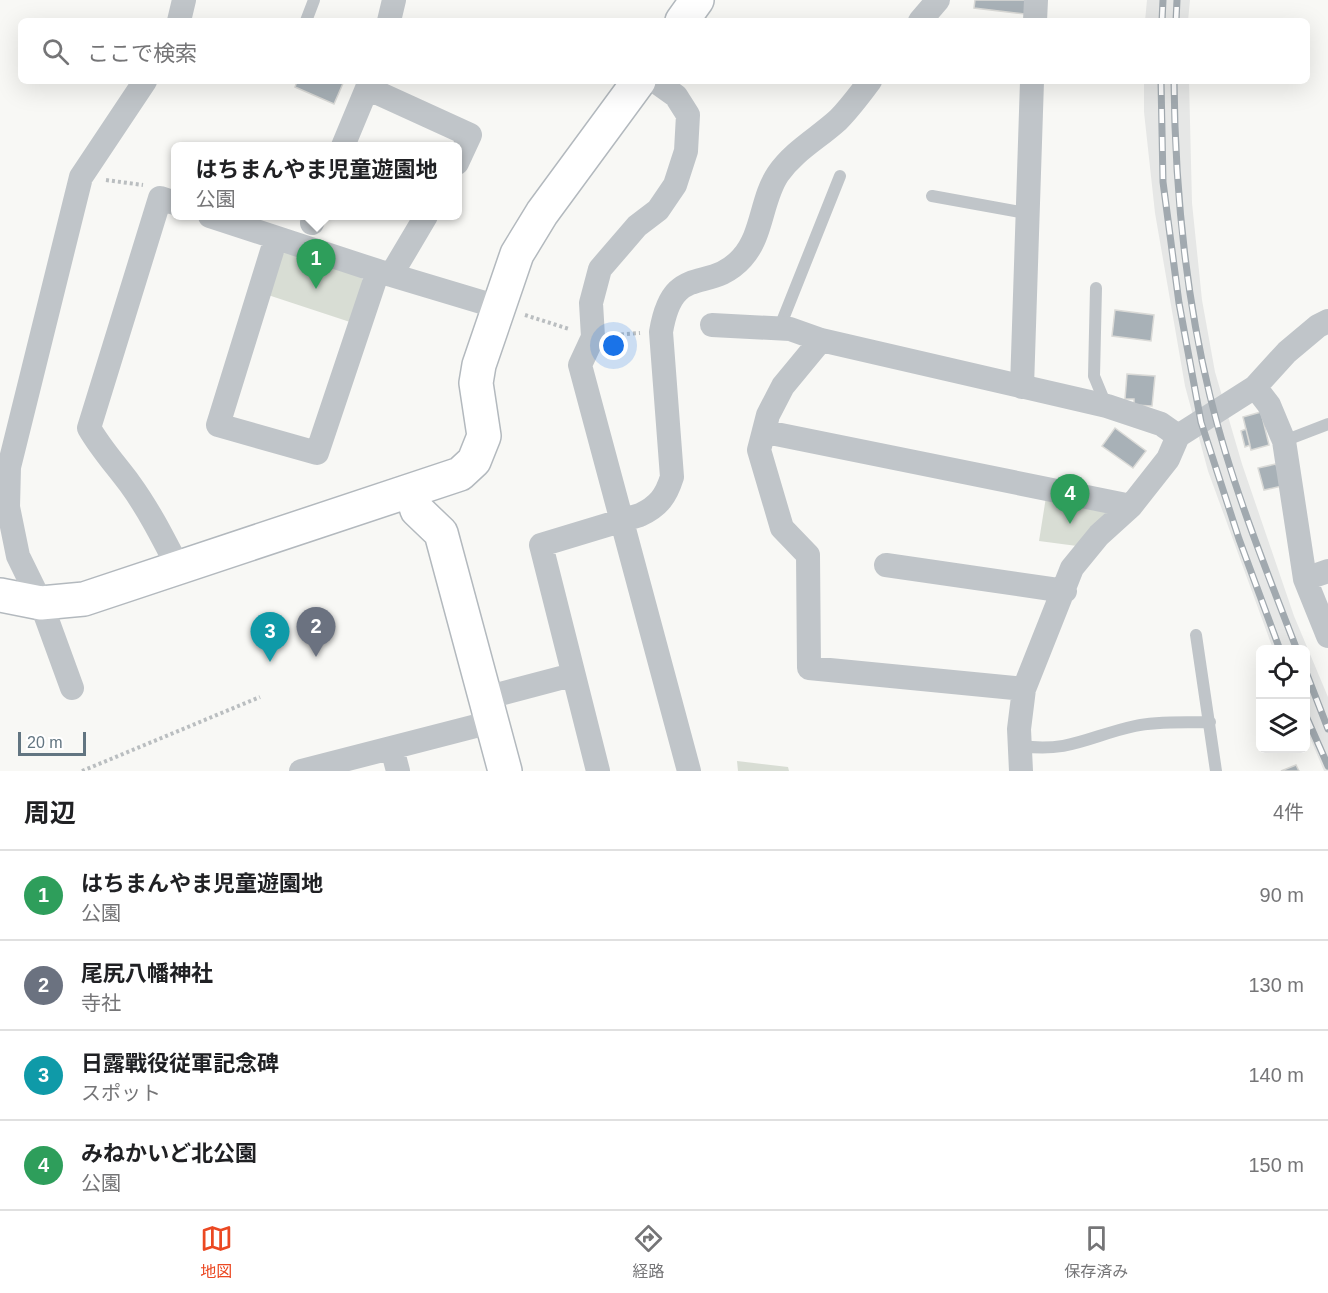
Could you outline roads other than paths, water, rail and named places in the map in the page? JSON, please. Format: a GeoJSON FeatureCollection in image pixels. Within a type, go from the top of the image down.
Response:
{"type":"FeatureCollection","features":[{"type":"Feature","properties":{"kind":"street"},"geometry":{"type":"LineString","coordinates":[[180,18],[184,0]]}},
{"type":"Feature","properties":{"kind":"street"},"geometry":{"type":"LineString","coordinates":[[390,18],[394,0]]}},
{"type":"Feature","properties":{"kind":"street"},"geometry":{"type":"LineString","coordinates":[[684,18],[697,0]]}},
{"type":"Feature","properties":{"kind":"street"},"geometry":{"type":"LineString","coordinates":[[923,18],[938,0]]}},
{"type":"Feature","properties":{"kind":"street"},"geometry":{"type":"LineString","coordinates":[[1035,18],[1036,0]]}},
{"type":"Feature","properties":{"kind":"street"},"geometry":{"type":"LineString","coordinates":[[72,688],[41,603],[18,556],[8,507],[9,467],[81,177],[144,84]]}},
{"type":"Feature","properties":{"kind":"street"},"geometry":{"type":"LineString","coordinates":[[0,595],[41,603],[84,598],[179,569],[468,470],[481,447],[484,425],[476,383],[478,364],[518,254],[542,213],[637,84]]}},
{"type":"Feature","properties":{"kind":"street"},"geometry":{"type":"LineString","coordinates":[[659,84],[676,96],[688,115],[686,151],[675,185],[658,210],[637,226],[600,269],[591,303],[593,337],[580,365],[689,771]]}},
{"type":"Feature","properties":{"kind":"street"},"geometry":{"type":"LineString","coordinates":[[598,771],[541,545],[654,508],[666,495],[672,477],[661,332],[664,313],[671,298],[687,282],[720,274],[742,258],[760,226],[775,178],[790,157],[839,119],[868,84]]}},
{"type":"Feature","properties":{"kind":"street"},"geometry":{"type":"LineString","coordinates":[[1022,387],[1032,84]]}},
{"type":"Feature","properties":{"kind":"street"},"geometry":{"type":"LineString","coordinates":[[346,142],[368,85],[470,135],[462,152]]}},
{"type":"Feature","properties":{"kind":"street"},"geometry":{"type":"LineString","coordinates":[[171,202],[160,198],[88,428],[103,452],[130,483],[160,532],[179,569]]}},
{"type":"Feature","properties":{"kind":"street"},"geometry":{"type":"LineString","coordinates":[[222,220],[498,307]]}},
{"type":"Feature","properties":{"kind":"street"},"geometry":{"type":"LineString","coordinates":[[276,238],[218,425],[317,453],[385,273],[423,220]]}},
{"type":"Feature","properties":{"kind":"street"},"geometry":{"type":"LineString","coordinates":[[1021,771],[1022,746],[1019,729],[1024,689],[1065,591],[1072,568],[1099,535],[1131,506],[1168,459],[1178,436],[1255,387],[1287,352],[1318,326],[1328,321]]}},
{"type":"Feature","properties":{"kind":"street"},"geometry":{"type":"LineString","coordinates":[[712,325],[790,329],[822,340],[1107,406],[1161,424],[1178,436]]}},
{"type":"Feature","properties":{"kind":"street"},"geometry":{"type":"LineString","coordinates":[[822,340],[783,386],[768,415],[766,432],[759,450],[782,528],[808,555],[809,668],[1024,689]]}},
{"type":"Feature","properties":{"kind":"street"},"geometry":{"type":"LineString","coordinates":[[1255,387],[1269,405],[1284,441],[1305,579],[1328,636]]}},
{"type":"Feature","properties":{"kind":"street"},"geometry":{"type":"LineString","coordinates":[[766,432],[1131,506]]}},
{"type":"Feature","properties":{"kind":"street"},"geometry":{"type":"LineString","coordinates":[[411,491],[417,510],[441,533],[481,712],[505,771]]}},
{"type":"Feature","properties":{"kind":"street"},"geometry":{"type":"LineString","coordinates":[[886,565],[1065,591]]}},
{"type":"Feature","properties":{"kind":"street"},"geometry":{"type":"LineString","coordinates":[[1305,579],[1328,572]]}},
{"type":"Feature","properties":{"kind":"street"},"geometry":{"type":"LineString","coordinates":[[301,771],[395,760],[481,712],[572,675]]}},
{"type":"Feature","properties":{"kind":"lane"},"geometry":{"type":"LineString","coordinates":[[307,18],[314,0]]}},
{"type":"Feature","properties":{"kind":"lane"},"geometry":{"type":"LineString","coordinates":[[779,329],[840,176]]}},
{"type":"Feature","properties":{"kind":"lane"},"geometry":{"type":"LineString","coordinates":[[932,196],[1026,213]]}},
{"type":"Feature","properties":{"kind":"lane"},"geometry":{"type":"LineString","coordinates":[[1096,288],[1094,376],[1107,406]]}},
{"type":"Feature","properties":{"kind":"lane"},"geometry":{"type":"LineString","coordinates":[[1284,441],[1328,424]]}},
{"type":"Feature","properties":{"kind":"lane"},"geometry":{"type":"LineString","coordinates":[[1196,635],[1216,771]]}},
{"type":"Feature","properties":{"kind":"lane"},"geometry":{"type":"LineString","coordinates":[[1022,746],[1040,748],[1077,745],[1136,726],[1210,722]]}},
{"type":"Feature","properties":{"kind":"railway"},"geometry":{"type":"LineString","coordinates":[[1162,18],[1163,0]]}},
{"type":"Feature","properties":{"kind":"railway"},"geometry":{"type":"LineString","coordinates":[[1176,18],[1177,0]]}},
{"type":"Feature","properties":{"kind":"railway"},"geometry":{"type":"LineString","coordinates":[[1161,84],[1163,182],[1179,303],[1201,422],[1239,539],[1278,645]]}},
{"type":"Feature","properties":{"kind":"railway"},"geometry":{"type":"LineString","coordinates":[[1174,84],[1179,200],[1188,279],[1201,357],[1218,428],[1238,493],[1295,645]]}},
{"type":"Feature","properties":{"kind":"railway"},"geometry":{"type":"LineString","coordinates":[[1310,682],[1328,729]]}},
{"type":"Feature","properties":{"kind":"railway"},"geometry":{"type":"LineString","coordinates":[[1310,725],[1328,766]]}},
{"type":"Feature","properties":{"kind":"place","name":"はちまんやま児童遊園地"},"geometry":{"type":"Point","coordinates":[316,289]}},
{"type":"Feature","properties":{"kind":"place","name":"みねかいど北公園"},"geometry":{"type":"Point","coordinates":[1070,524]}},
{"type":"Feature","properties":{"kind":"place","name":"尾尻八幡神社"},"geometry":{"type":"Point","coordinates":[316,657]}},
{"type":"Feature","properties":{"kind":"place","name":"日露戰役従軍記念碑"},"geometry":{"type":"Point","coordinates":[270,662]}}]}
